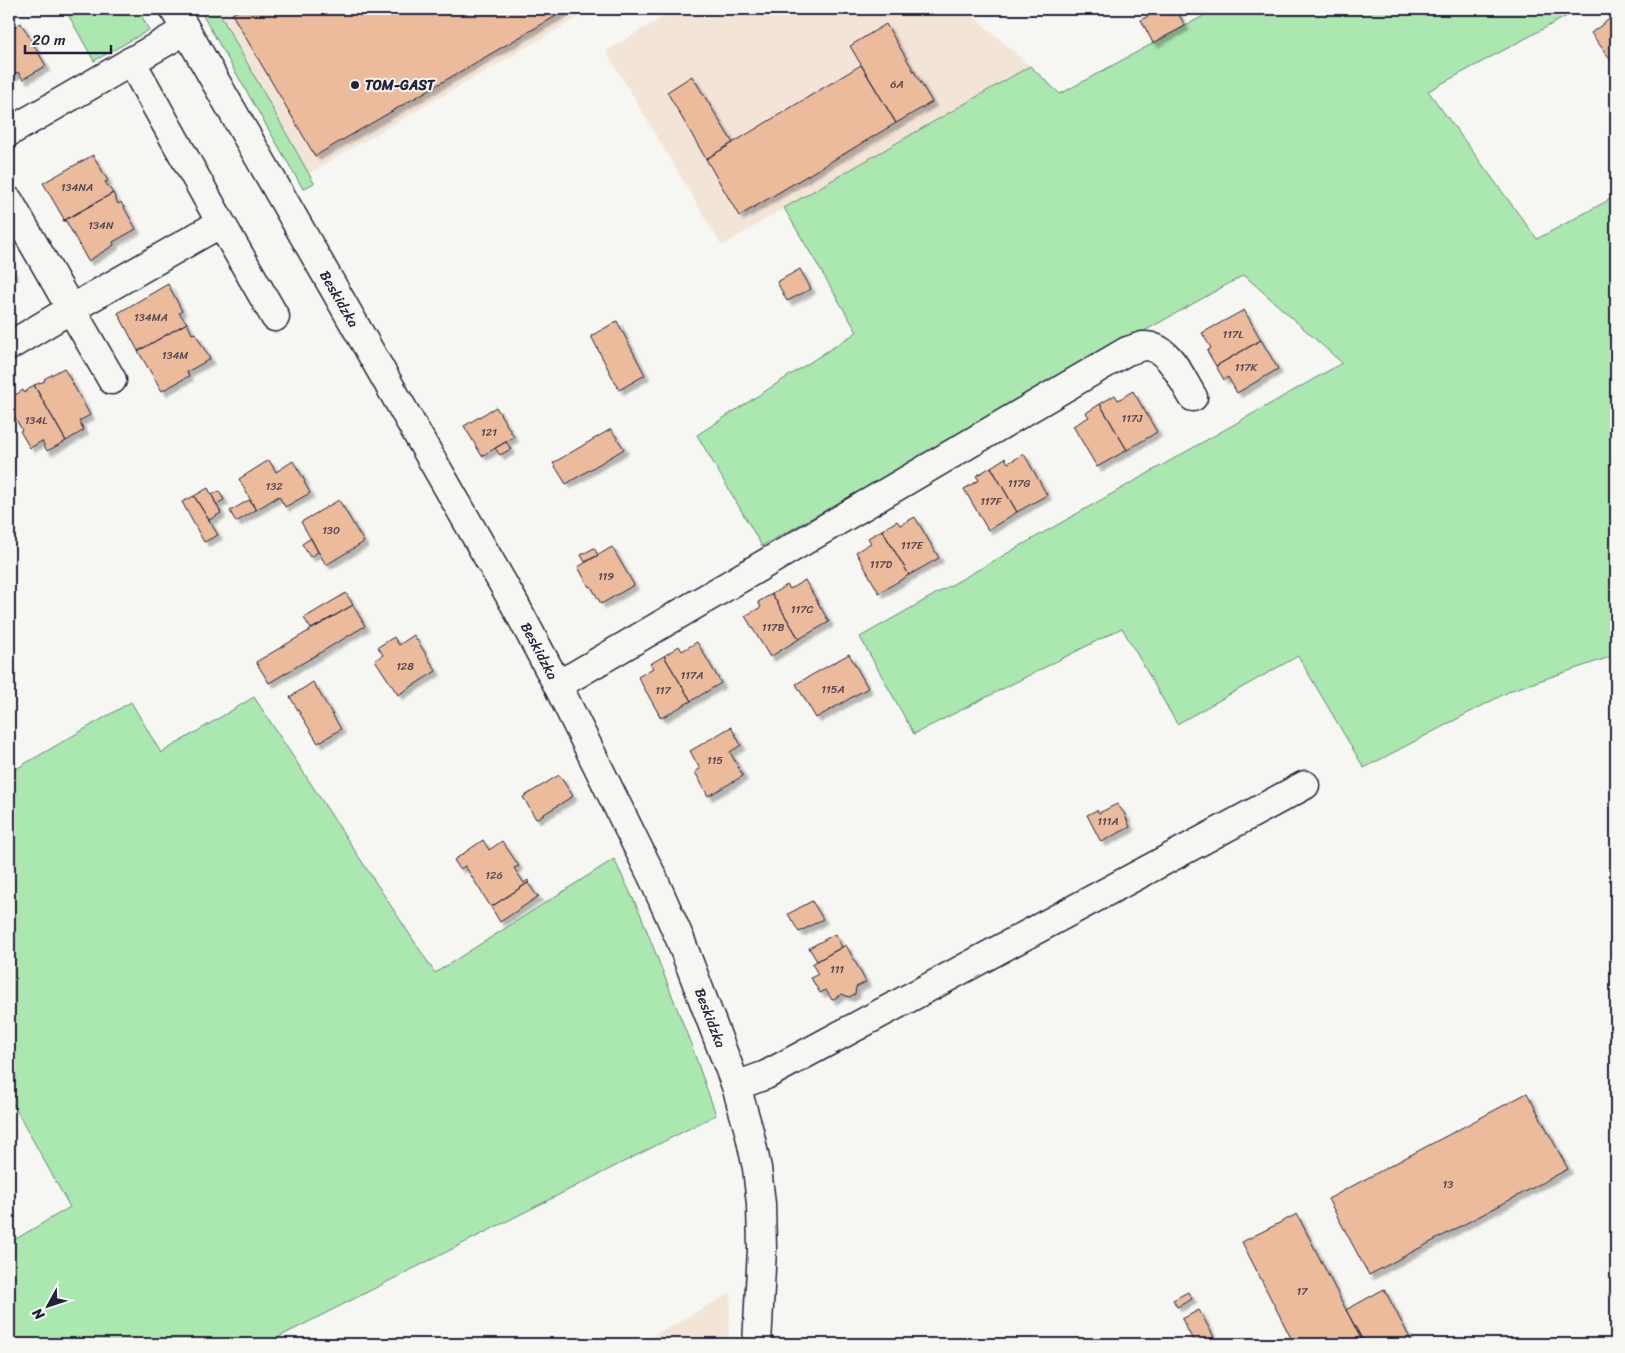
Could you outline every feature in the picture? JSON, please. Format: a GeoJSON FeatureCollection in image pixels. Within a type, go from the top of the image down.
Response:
{"type":"FeatureCollection","features":[{"type":"Feature","properties":{"kind":"street"},"geometry":{"type":"LineString","coordinates":[[9,132],[131,61],[180,19]]}},
{"type":"Feature","properties":{"kind":"street","name":"Beskidzka"},"geometry":{"type":"LineString","coordinates":[[180,19],[514,603],[557,684],[653,878],[680,939],[736,1086],[757,1168],[761,1204],[762,1250],[758,1344]]}},
{"type":"Feature","properties":{"kind":"street"},"geometry":{"type":"LineString","coordinates":[[131,61],[221,223],[276,317]]}},
{"type":"Feature","properties":{"kind":"street"},"geometry":{"type":"LineString","coordinates":[[9,201],[112,380]]}},
{"type":"Feature","properties":{"kind":"street"},"geometry":{"type":"LineString","coordinates":[[9,346],[221,223]]}},
{"type":"Feature","properties":{"kind":"street"},"geometry":{"type":"LineString","coordinates":[[557,684],[572,677],[1128,351],[1142,346],[1159,349],[1169,359],[1193,398]]}},
{"type":"Feature","properties":{"kind":"street"},"geometry":{"type":"LineString","coordinates":[[736,1086],[766,1075],[1304,785]]}},
{"type":"Feature","properties":{"kind":"shaded area","name":"TOM-GAST"},"geometry":{"type":"Polygon","coordinates":[[[217,9],[593,9],[309,173],[217,9]]]}},
{"type":"Feature","properties":{"kind":"shaded area"},"geometry":{"type":"Polygon","coordinates":[[[677,9],[965,9],[1030,66],[784,208],[722,246],[606,51],[677,9]]]}},
{"type":"Feature","properties":{"kind":"shaded area"},"geometry":{"type":"Polygon","coordinates":[[[731,1293],[728,1344],[638,1344],[731,1293]]]}},
{"type":"Feature","properties":{"kind":"green space"},"geometry":{"type":"Polygon","coordinates":[[[65,9],[138,9],[149,30],[94,61],[65,9]]]}},
{"type":"Feature","properties":{"kind":"green space"},"geometry":{"type":"Polygon","coordinates":[[[199,9],[217,9],[314,183],[303,189],[199,9]]]}},
{"type":"Feature","properties":{"kind":"green space"},"geometry":{"type":"Polygon","coordinates":[[[1216,9],[1580,9],[1428,91],[1537,239],[1616,196],[1616,655],[1512,690],[1364,768],[1298,656],[1177,724],[1122,628],[914,734],[860,637],[1342,363],[1244,275],[762,546],[697,435],[857,332],[784,208],[1030,66],[1060,94],[1216,9]]]}},
{"type":"Feature","properties":{"kind":"green space"},"geometry":{"type":"Polygon","coordinates":[[[254,697],[435,973],[614,859],[640,913],[716,1115],[265,1344],[9,1344],[9,1243],[70,1207],[9,1097],[9,773],[131,702],[161,753],[254,697]]]}},
{"type":"Feature","properties":{"kind":"building","name":"TOM-GAST"},"geometry":{"type":"Polygon","coordinates":[[[242,9],[568,9],[315,156],[232,14],[242,9]]]}},
{"type":"Feature","properties":{"kind":"building"},"geometry":{"type":"Polygon","coordinates":[[[1162,9],[1176,9],[1185,26],[1153,43],[1141,20],[1162,9]]]}},
{"type":"Feature","properties":{"kind":"building"},"geometry":{"type":"Polygon","coordinates":[[[1616,14],[1616,67],[1591,33],[1616,14]]]}},
{"type":"Feature","properties":{"kind":"building"},"geometry":{"type":"Polygon","coordinates":[[[21,23],[46,66],[23,79],[18,72],[9,77],[9,25],[11,29],[21,23]]]}},
{"type":"Feature","properties":{"kind":"building"},"geometry":{"type":"Polygon","coordinates":[[[886,24],[932,102],[896,123],[850,46],[886,24]]]}},
{"type":"Feature","properties":{"kind":"building"},"geometry":{"type":"Polygon","coordinates":[[[861,65],[896,123],[739,216],[706,159],[861,65]]]}},
{"type":"Feature","properties":{"kind":"building"},"geometry":{"type":"Polygon","coordinates":[[[692,76],[733,143],[706,159],[667,92],[692,76]]]}},
{"type":"Feature","properties":{"kind":"building"},"geometry":{"type":"Polygon","coordinates":[[[93,155],[108,181],[105,182],[113,193],[63,221],[64,219],[43,183],[93,155]]]}},
{"type":"Feature","properties":{"kind":"building"},"geometry":{"type":"Polygon","coordinates":[[[113,193],[118,204],[121,202],[136,229],[113,242],[114,245],[88,261],[66,221],[63,221],[113,193]]]}},
{"type":"Feature","properties":{"kind":"building"},"geometry":{"type":"Polygon","coordinates":[[[9,267],[14,275],[9,278],[9,267]]]}},
{"type":"Feature","properties":{"kind":"building"},"geometry":{"type":"Polygon","coordinates":[[[800,269],[811,289],[787,301],[777,282],[800,269]]]}},
{"type":"Feature","properties":{"kind":"building"},"geometry":{"type":"Polygon","coordinates":[[[168,284],[182,311],[179,313],[187,323],[138,351],[118,313],[168,284]]]}},
{"type":"Feature","properties":{"kind":"building"},"geometry":{"type":"Polygon","coordinates":[[[1244,310],[1261,340],[1216,366],[1207,351],[1211,348],[1202,333],[1244,310]]]}},
{"type":"Feature","properties":{"kind":"building"},"geometry":{"type":"Polygon","coordinates":[[[617,321],[645,375],[619,390],[591,336],[617,321]]]}},
{"type":"Feature","properties":{"kind":"building"},"geometry":{"type":"Polygon","coordinates":[[[187,323],[192,334],[195,333],[210,359],[187,372],[189,376],[162,391],[138,351],[187,323]]]}},
{"type":"Feature","properties":{"kind":"building"},"geometry":{"type":"Polygon","coordinates":[[[1261,340],[1278,369],[1237,393],[1228,377],[1224,380],[1216,366],[1261,340]]]}},
{"type":"Feature","properties":{"kind":"building"},"geometry":{"type":"Polygon","coordinates":[[[64,368],[90,415],[79,421],[84,430],[66,441],[34,385],[45,381],[44,379],[64,368]]]}},
{"type":"Feature","properties":{"kind":"building"},"geometry":{"type":"Polygon","coordinates":[[[34,385],[66,441],[47,451],[42,441],[30,448],[11,410],[9,411],[9,399],[23,390],[24,393],[34,385]]]}},
{"type":"Feature","properties":{"kind":"building"},"geometry":{"type":"Polygon","coordinates":[[[1133,391],[1157,432],[1127,450],[1100,404],[1115,395],[1118,400],[1133,391]]]}},
{"type":"Feature","properties":{"kind":"building"},"geometry":{"type":"Polygon","coordinates":[[[1100,404],[1127,450],[1097,467],[1073,426],[1089,417],[1086,413],[1100,404]]]}},
{"type":"Feature","properties":{"kind":"building"},"geometry":{"type":"Polygon","coordinates":[[[496,407],[514,437],[482,456],[464,426],[496,407]]]}},
{"type":"Feature","properties":{"kind":"building"},"geometry":{"type":"Polygon","coordinates":[[[611,429],[624,449],[566,484],[553,463],[611,429]]]}},
{"type":"Feature","properties":{"kind":"building"},"geometry":{"type":"Polygon","coordinates":[[[506,442],[511,449],[500,455],[495,448],[506,442]]]}},
{"type":"Feature","properties":{"kind":"building"},"geometry":{"type":"Polygon","coordinates":[[[1024,454],[1047,495],[1017,512],[991,467],[1005,458],[1008,463],[1024,454]]]}},
{"type":"Feature","properties":{"kind":"building"},"geometry":{"type":"Polygon","coordinates":[[[269,460],[276,472],[293,461],[310,493],[285,507],[279,496],[256,510],[239,479],[269,460]]]}},
{"type":"Feature","properties":{"kind":"building"},"geometry":{"type":"Polygon","coordinates":[[[991,467],[1017,512],[988,530],[964,489],[979,480],[976,476],[991,467]]]}},
{"type":"Feature","properties":{"kind":"building"},"geometry":{"type":"Polygon","coordinates":[[[208,488],[221,513],[209,520],[194,496],[208,488]]]}},
{"type":"Feature","properties":{"kind":"building"},"geometry":{"type":"Polygon","coordinates":[[[219,491],[224,500],[216,504],[212,495],[219,491]]]}},
{"type":"Feature","properties":{"kind":"building"},"geometry":{"type":"Polygon","coordinates":[[[194,496],[218,535],[204,542],[182,502],[194,496]]]}},
{"type":"Feature","properties":{"kind":"building"},"geometry":{"type":"Polygon","coordinates":[[[249,500],[256,510],[236,522],[230,511],[249,500]]]}},
{"type":"Feature","properties":{"kind":"building"},"geometry":{"type":"Polygon","coordinates":[[[339,500],[364,542],[326,565],[301,522],[339,500]]]}},
{"type":"Feature","properties":{"kind":"building"},"geometry":{"type":"Polygon","coordinates":[[[915,517],[939,558],[909,575],[882,530],[897,521],[900,525],[915,517]]]}},
{"type":"Feature","properties":{"kind":"building"},"geometry":{"type":"Polygon","coordinates":[[[882,530],[909,575],[879,593],[856,552],[871,543],[868,538],[882,530]]]}},
{"type":"Feature","properties":{"kind":"building"},"geometry":{"type":"Polygon","coordinates":[[[311,538],[318,552],[310,557],[302,544],[311,538]]]}},
{"type":"Feature","properties":{"kind":"building"},"geometry":{"type":"Polygon","coordinates":[[[612,547],[634,585],[601,604],[578,567],[612,547]]]}},
{"type":"Feature","properties":{"kind":"building"},"geometry":{"type":"Polygon","coordinates":[[[594,548],[598,555],[585,562],[581,555],[594,548]]]}},
{"type":"Feature","properties":{"kind":"building"},"geometry":{"type":"Polygon","coordinates":[[[805,580],[829,622],[799,639],[772,594],[787,585],[790,589],[805,580]]]}},
{"type":"Feature","properties":{"kind":"building"},"geometry":{"type":"Polygon","coordinates":[[[346,593],[353,605],[311,629],[304,618],[346,593]]]}},
{"type":"Feature","properties":{"kind":"building"},"geometry":{"type":"Polygon","coordinates":[[[772,594],[799,639],[770,657],[745,616],[761,607],[758,602],[772,594]]]}},
{"type":"Feature","properties":{"kind":"building"},"geometry":{"type":"Polygon","coordinates":[[[353,605],[365,626],[269,683],[256,662],[353,605]]]}},
{"type":"Feature","properties":{"kind":"building"},"geometry":{"type":"Polygon","coordinates":[[[414,635],[436,671],[398,695],[375,660],[383,655],[378,647],[394,637],[399,645],[414,635]]]}},
{"type":"Feature","properties":{"kind":"building"},"geometry":{"type":"Polygon","coordinates":[[[697,642],[721,683],[691,701],[664,656],[679,646],[682,651],[697,642]]]}},
{"type":"Feature","properties":{"kind":"building"},"geometry":{"type":"Polygon","coordinates":[[[849,654],[868,688],[816,718],[796,684],[849,654]]]}},
{"type":"Feature","properties":{"kind":"building"},"geometry":{"type":"Polygon","coordinates":[[[664,656],[691,701],[661,718],[638,677],[653,668],[650,664],[664,656]]]}},
{"type":"Feature","properties":{"kind":"building"},"geometry":{"type":"Polygon","coordinates":[[[313,682],[341,729],[318,743],[290,697],[313,682]]]}},
{"type":"Feature","properties":{"kind":"building"},"geometry":{"type":"Polygon","coordinates":[[[731,727],[741,745],[730,752],[743,776],[708,796],[695,772],[700,769],[690,751],[731,727]]]}},
{"type":"Feature","properties":{"kind":"building"},"geometry":{"type":"Polygon","coordinates":[[[559,775],[573,796],[536,819],[523,797],[559,775]]]}},
{"type":"Feature","properties":{"kind":"building"},"geometry":{"type":"Polygon","coordinates":[[[1117,804],[1124,813],[1130,827],[1101,842],[1087,815],[1097,810],[1099,813],[1117,804]]]}},
{"type":"Feature","properties":{"kind":"building"},"geometry":{"type":"Polygon","coordinates":[[[483,840],[489,850],[502,841],[519,866],[514,868],[524,883],[528,880],[529,882],[491,907],[465,866],[460,869],[454,860],[483,840]]]}},
{"type":"Feature","properties":{"kind":"building"},"geometry":{"type":"Polygon","coordinates":[[[528,883],[537,896],[539,896],[500,922],[491,907],[528,883]]]}},
{"type":"Feature","properties":{"kind":"building"},"geometry":{"type":"Polygon","coordinates":[[[812,901],[823,919],[799,932],[788,914],[812,901]]]}},
{"type":"Feature","properties":{"kind":"building"},"geometry":{"type":"Polygon","coordinates":[[[835,934],[842,947],[817,961],[809,948],[835,934]]]}},
{"type":"Feature","properties":{"kind":"building"},"geometry":{"type":"Polygon","coordinates":[[[846,945],[866,982],[856,987],[855,994],[849,997],[842,994],[832,1000],[826,990],[820,993],[811,978],[818,974],[812,964],[846,945]]]}},
{"type":"Feature","properties":{"kind":"building"},"geometry":{"type":"Polygon","coordinates":[[[1527,1093],[1568,1169],[1369,1275],[1328,1199],[1527,1093]]]}},
{"type":"Feature","properties":{"kind":"building"},"geometry":{"type":"Polygon","coordinates":[[[1297,1214],[1361,1339],[1351,1344],[1294,1344],[1242,1242],[1297,1214]]]}},
{"type":"Feature","properties":{"kind":"building"},"geometry":{"type":"Polygon","coordinates":[[[1384,1289],[1413,1344],[1365,1344],[1346,1310],[1384,1289]]]}},
{"type":"Feature","properties":{"kind":"building"},"geometry":{"type":"Polygon","coordinates":[[[1188,1292],[1192,1299],[1177,1307],[1173,1300],[1188,1292]]]}},
{"type":"Feature","properties":{"kind":"building"},"geometry":{"type":"Polygon","coordinates":[[[1199,1310],[1214,1337],[1195,1344],[1182,1319],[1199,1310]]]}},
{"type":"Feature","properties":{"kind":"place","name":"TOM-GAST"},"geometry":{"type":"Point","coordinates":[355,85]}}]}
